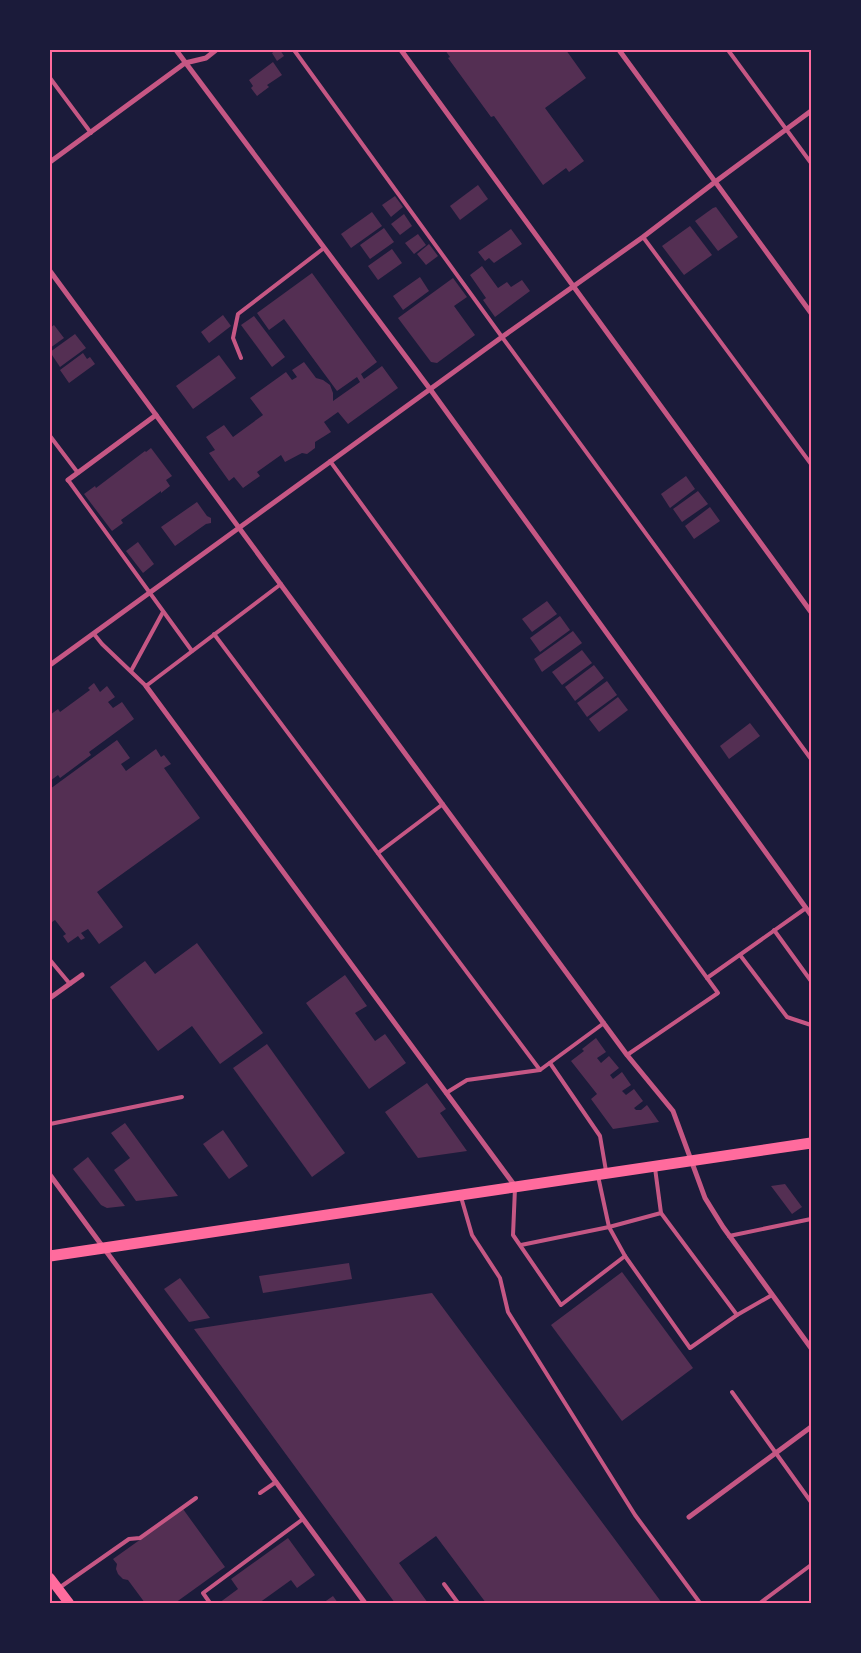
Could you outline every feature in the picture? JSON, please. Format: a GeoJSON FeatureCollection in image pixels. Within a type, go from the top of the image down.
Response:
{"type":"FeatureCollection","features":[{"type":"Feature","properties":{"kind":"main road"},"geometry":{"type":"LineString","coordinates":[[50,1256],[811,1143]]}},
{"type":"Feature","properties":{"kind":"main road"},"geometry":{"type":"LineString","coordinates":[[50,1578],[68,1603]]}},
{"type":"Feature","properties":{"kind":"street"},"geometry":{"type":"LineString","coordinates":[[176,50],[430,390],[811,915]]}},
{"type":"Feature","properties":{"kind":"street"},"geometry":{"type":"LineString","coordinates":[[50,162],[186,63],[206,58],[216,50]]}},
{"type":"Feature","properties":{"kind":"street"},"geometry":{"type":"LineString","coordinates":[[401,50],[811,612]]}},
{"type":"Feature","properties":{"kind":"street"},"geometry":{"type":"LineString","coordinates":[[619,50],[811,313]]}},
{"type":"Feature","properties":{"kind":"street"},"geometry":{"type":"LineString","coordinates":[[50,665],[330,461],[643,237],[811,111]]}},
{"type":"Feature","properties":{"kind":"street"},"geometry":{"type":"LineString","coordinates":[[50,271],[627,1055],[673,1111],[705,1198],[729,1236],[811,1348]]}},
{"type":"Feature","properties":{"kind":"street"},"geometry":{"type":"LineString","coordinates":[[68,480],[156,415]]}},
{"type":"Feature","properties":{"kind":"street"},"geometry":{"type":"LineString","coordinates":[[146,686],[515,1187]]}},
{"type":"Feature","properties":{"kind":"street"},"geometry":{"type":"LineString","coordinates":[[50,998],[82,975]]}},
{"type":"Feature","properties":{"kind":"street"},"geometry":{"type":"LineString","coordinates":[[50,1175],[365,1603]]}},
{"type":"Feature","properties":{"kind":"street"},"geometry":{"type":"LineString","coordinates":[[688,1517],[811,1426]]}},
{"type":"Feature","properties":{"kind":"lane"},"geometry":{"type":"LineString","coordinates":[[294,50],[811,759]]}},
{"type":"Feature","properties":{"kind":"lane"},"geometry":{"type":"LineString","coordinates":[[728,50],[811,163]]}},
{"type":"Feature","properties":{"kind":"lane"},"geometry":{"type":"LineString","coordinates":[[50,78],[91,133]]}},
{"type":"Feature","properties":{"kind":"lane"},"geometry":{"type":"LineString","coordinates":[[643,237],[811,464]]}},
{"type":"Feature","properties":{"kind":"lane"},"geometry":{"type":"LineString","coordinates":[[241,358],[233,338],[238,314],[324,248]]}},
{"type":"Feature","properties":{"kind":"lane"},"geometry":{"type":"LineString","coordinates":[[50,436],[78,473]]}},
{"type":"Feature","properties":{"kind":"lane"},"geometry":{"type":"LineString","coordinates":[[330,461],[718,994],[627,1055]]}},
{"type":"Feature","properties":{"kind":"lane"},"geometry":{"type":"LineString","coordinates":[[68,480],[192,651]]}},
{"type":"Feature","properties":{"kind":"lane"},"geometry":{"type":"LineString","coordinates":[[94,634],[146,686],[281,584]]}},
{"type":"Feature","properties":{"kind":"lane"},"geometry":{"type":"LineString","coordinates":[[131,671],[163,612]]}},
{"type":"Feature","properties":{"kind":"lane"},"geometry":{"type":"LineString","coordinates":[[214,634],[540,1070]]}},
{"type":"Feature","properties":{"kind":"lane"},"geometry":{"type":"LineString","coordinates":[[378,853],[443,804]]}},
{"type":"Feature","properties":{"kind":"lane"},"geometry":{"type":"LineString","coordinates":[[706,978],[806,908]]}},
{"type":"Feature","properties":{"kind":"lane"},"geometry":{"type":"LineString","coordinates":[[774,930],[811,981]]}},
{"type":"Feature","properties":{"kind":"lane"},"geometry":{"type":"LineString","coordinates":[[740,955],[787,1017],[811,1025]]}},
{"type":"Feature","properties":{"kind":"lane"},"geometry":{"type":"LineString","coordinates":[[50,960],[70,984]]}},
{"type":"Feature","properties":{"kind":"lane"},"geometry":{"type":"LineString","coordinates":[[446,1094],[467,1080],[540,1070],[604,1023]]}},
{"type":"Feature","properties":{"kind":"lane"},"geometry":{"type":"LineString","coordinates":[[550,1063],[600,1136],[602,1174],[609,1227],[625,1256],[690,1348],[737,1315],[772,1295]]}},
{"type":"Feature","properties":{"kind":"lane"},"geometry":{"type":"LineString","coordinates":[[50,1124],[182,1097]]}},
{"type":"Feature","properties":{"kind":"lane"},"geometry":{"type":"LineString","coordinates":[[654,1166],[661,1213],[737,1315]]}},
{"type":"Feature","properties":{"kind":"lane"},"geometry":{"type":"LineString","coordinates":[[515,1187],[514,1235],[561,1305],[625,1256]]}},
{"type":"Feature","properties":{"kind":"lane"},"geometry":{"type":"LineString","coordinates":[[460,1195],[472,1235],[500,1278],[508,1312],[635,1515],[700,1603]]}},
{"type":"Feature","properties":{"kind":"lane"},"geometry":{"type":"LineString","coordinates":[[520,1245],[609,1227],[661,1213]]}},
{"type":"Feature","properties":{"kind":"lane"},"geometry":{"type":"LineString","coordinates":[[729,1236],[811,1220]]}},
{"type":"Feature","properties":{"kind":"lane"},"geometry":{"type":"LineString","coordinates":[[732,1392],[811,1502]]}},
{"type":"Feature","properties":{"kind":"lane"},"geometry":{"type":"LineString","coordinates":[[260,1493],[276,1482]]}},
{"type":"Feature","properties":{"kind":"lane"},"geometry":{"type":"LineString","coordinates":[[58,1589],[129,1539],[140,1538],[196,1498]]}},
{"type":"Feature","properties":{"kind":"lane"},"geometry":{"type":"LineString","coordinates":[[210,1603],[203,1593],[303,1519]]}},
{"type":"Feature","properties":{"kind":"lane"},"geometry":{"type":"LineString","coordinates":[[760,1603],[811,1565]]}},
{"type":"Feature","properties":{"kind":"lane"},"geometry":{"type":"LineString","coordinates":[[444,1584],[458,1603]]}},
{"type":"Feature","properties":{"kind":"building"},"geometry":{"type":"Polygon","coordinates":[[[280,50],[284,56],[277,61],[272,53],[280,50]]]}},
{"type":"Feature","properties":{"kind":"building"},"geometry":{"type":"Polygon","coordinates":[[[445,50],[566,50],[586,78],[545,108],[584,161],[569,172],[566,168],[543,185],[494,116],[491,117],[448,58],[450,57],[445,50]]]}},
{"type":"Feature","properties":{"kind":"building"},"geometry":{"type":"Polygon","coordinates":[[[273,62],[282,75],[267,85],[269,87],[257,96],[251,88],[253,86],[249,80],[273,62]]]}},
{"type":"Feature","properties":{"kind":"building"},"geometry":{"type":"Polygon","coordinates":[[[478,185],[488,199],[460,220],[450,206],[478,185]]]}},
{"type":"Feature","properties":{"kind":"building"},"geometry":{"type":"Polygon","coordinates":[[[395,196],[403,207],[391,217],[382,205],[395,196]]]}},
{"type":"Feature","properties":{"kind":"building"},"geometry":{"type":"Polygon","coordinates":[[[716,207],[738,237],[718,251],[695,221],[716,207]]]}},
{"type":"Feature","properties":{"kind":"building"},"geometry":{"type":"Polygon","coordinates":[[[372,212],[382,226],[351,248],[341,234],[372,212]]]}},
{"type":"Feature","properties":{"kind":"building"},"geometry":{"type":"Polygon","coordinates":[[[404,214],[412,226],[400,235],[391,224],[404,214]]]}},
{"type":"Feature","properties":{"kind":"building"},"geometry":{"type":"Polygon","coordinates":[[[690,226],[712,255],[684,275],[662,246],[690,226]]]}},
{"type":"Feature","properties":{"kind":"building"},"geometry":{"type":"Polygon","coordinates":[[[384,228],[394,242],[370,259],[360,245],[384,228]]]}},
{"type":"Feature","properties":{"kind":"building"},"geometry":{"type":"Polygon","coordinates":[[[511,229],[522,244],[494,263],[489,258],[485,261],[478,252],[511,229]]]}},
{"type":"Feature","properties":{"kind":"building"},"geometry":{"type":"Polygon","coordinates":[[[418,234],[426,245],[414,254],[405,243],[418,234]]]}},
{"type":"Feature","properties":{"kind":"building"},"geometry":{"type":"Polygon","coordinates":[[[429,244],[438,256],[426,265],[417,254],[429,244]]]}},
{"type":"Feature","properties":{"kind":"building"},"geometry":{"type":"Polygon","coordinates":[[[392,249],[402,263],[378,280],[368,266],[392,249]]]}},
{"type":"Feature","properties":{"kind":"building"},"geometry":{"type":"Polygon","coordinates":[[[482,266],[498,288],[507,282],[511,287],[522,280],[530,291],[495,317],[483,300],[486,298],[470,275],[482,266]]]}},
{"type":"Feature","properties":{"kind":"building"},"geometry":{"type":"Polygon","coordinates":[[[312,273],[377,362],[361,374],[364,379],[382,366],[398,388],[348,424],[338,412],[324,422],[331,432],[315,442],[315,448],[307,454],[302,453],[285,462],[281,455],[257,472],[260,476],[243,488],[234,477],[229,481],[209,453],[215,450],[206,437],[224,425],[233,437],[263,415],[250,398],[286,372],[292,380],[297,377],[292,370],[304,362],[316,378],[330,385],[333,401],[360,382],[357,377],[337,391],[284,319],[269,330],[257,313],[312,273]]]}},
{"type":"Feature","properties":{"kind":"building"},"geometry":{"type":"Polygon","coordinates":[[[420,277],[429,291],[403,310],[393,296],[420,277]]]}},
{"type":"Feature","properties":{"kind":"building"},"geometry":{"type":"Polygon","coordinates":[[[453,278],[467,297],[454,306],[475,335],[437,363],[431,362],[398,318],[453,278]]]}},
{"type":"Feature","properties":{"kind":"building"},"geometry":{"type":"Polygon","coordinates":[[[223,315],[231,326],[209,343],[201,332],[223,315]]]}},
{"type":"Feature","properties":{"kind":"building"},"geometry":{"type":"Polygon","coordinates":[[[254,316],[285,357],[272,367],[241,325],[254,316]]]}},
{"type":"Feature","properties":{"kind":"building"},"geometry":{"type":"Polygon","coordinates":[[[54,325],[64,338],[50,348],[50,328],[54,325]]]}},
{"type":"Feature","properties":{"kind":"building"},"geometry":{"type":"Polygon","coordinates":[[[75,334],[86,348],[60,367],[50,352],[75,334]]]}},
{"type":"Feature","properties":{"kind":"building"},"geometry":{"type":"Polygon","coordinates":[[[83,353],[87,359],[90,357],[95,364],[69,383],[60,370],[83,353]]]}},
{"type":"Feature","properties":{"kind":"building"},"geometry":{"type":"Polygon","coordinates":[[[219,355],[236,378],[193,409],[176,386],[219,355]]]}},
{"type":"Feature","properties":{"kind":"building"},"geometry":{"type":"Polygon","coordinates":[[[151,448],[172,476],[166,480],[170,486],[121,520],[123,523],[112,531],[84,494],[95,486],[96,488],[151,448]]]}},
{"type":"Feature","properties":{"kind":"building"},"geometry":{"type":"Polygon","coordinates":[[[686,476],[695,489],[670,508],[661,494],[686,476]]]}},
{"type":"Feature","properties":{"kind":"building"},"geometry":{"type":"Polygon","coordinates":[[[698,491],[708,504],[682,522],[673,509],[698,491]]]}},
{"type":"Feature","properties":{"kind":"building"},"geometry":{"type":"Polygon","coordinates":[[[197,502],[207,516],[211,518],[211,523],[206,524],[175,546],[161,527],[197,502]]]}},
{"type":"Feature","properties":{"kind":"building"},"geometry":{"type":"Polygon","coordinates":[[[710,507],[720,521],[694,539],[685,526],[710,507]]]}},
{"type":"Feature","properties":{"kind":"building"},"geometry":{"type":"Polygon","coordinates":[[[138,542],[154,564],[143,573],[126,551],[138,542]]]}},
{"type":"Feature","properties":{"kind":"building"},"geometry":{"type":"Polygon","coordinates":[[[547,601],[557,614],[532,632],[522,619],[547,601]]]}},
{"type":"Feature","properties":{"kind":"building"},"geometry":{"type":"Polygon","coordinates":[[[560,616],[570,630],[540,652],[530,638],[560,616]]]}},
{"type":"Feature","properties":{"kind":"building"},"geometry":{"type":"Polygon","coordinates":[[[573,631],[582,643],[542,672],[534,659],[573,631]]]}},
{"type":"Feature","properties":{"kind":"building"},"geometry":{"type":"Polygon","coordinates":[[[582,650],[592,663],[562,685],[552,672],[582,650]]]}},
{"type":"Feature","properties":{"kind":"building"},"geometry":{"type":"Polygon","coordinates":[[[594,665],[604,678],[575,701],[565,687],[594,665]]]}},
{"type":"Feature","properties":{"kind":"building"},"geometry":{"type":"Polygon","coordinates":[[[607,681],[617,695],[587,717],[577,703],[607,681]]]}},
{"type":"Feature","properties":{"kind":"building"},"geometry":{"type":"Polygon","coordinates":[[[94,683],[100,692],[107,686],[115,697],[108,702],[113,708],[122,702],[134,719],[89,752],[91,755],[60,778],[58,775],[50,781],[50,715],[58,709],[60,712],[90,690],[88,688],[94,683]]]}},
{"type":"Feature","properties":{"kind":"building"},"geometry":{"type":"Polygon","coordinates":[[[618,697],[628,710],[599,732],[589,719],[618,697]]]}},
{"type":"Feature","properties":{"kind":"building"},"geometry":{"type":"Polygon","coordinates":[[[750,723],[760,736],[729,759],[720,746],[750,723]]]}},
{"type":"Feature","properties":{"kind":"building"},"geometry":{"type":"Polygon","coordinates":[[[117,740],[130,758],[121,764],[126,771],[156,749],[161,757],[164,755],[171,764],[164,768],[200,818],[97,892],[123,927],[99,944],[88,929],[81,933],[85,938],[81,940],[78,936],[68,943],[63,936],[66,934],[55,920],[52,922],[50,919],[50,789],[117,740]]]}},
{"type":"Feature","properties":{"kind":"building"},"geometry":{"type":"Polygon","coordinates":[[[197,943],[263,1033],[220,1064],[192,1026],[158,1051],[110,987],[145,961],[155,974],[197,943]]]}},
{"type":"Feature","properties":{"kind":"building"},"geometry":{"type":"Polygon","coordinates":[[[345,975],[367,1006],[355,1013],[375,1041],[385,1034],[406,1063],[369,1089],[306,1003],[345,975]]]}},
{"type":"Feature","properties":{"kind":"building"},"geometry":{"type":"Polygon","coordinates":[[[596,1038],[606,1052],[597,1058],[601,1063],[609,1056],[619,1068],[610,1075],[613,1079],[622,1072],[631,1085],[622,1091],[626,1095],[634,1089],[643,1101],[634,1108],[641,1110],[647,1105],[659,1122],[613,1129],[591,1099],[597,1094],[571,1061],[596,1038]]]}},
{"type":"Feature","properties":{"kind":"building"},"geometry":{"type":"Polygon","coordinates":[[[267,1044],[345,1153],[312,1177],[233,1068],[267,1044]]]}},
{"type":"Feature","properties":{"kind":"building"},"geometry":{"type":"Polygon","coordinates":[[[427,1083],[446,1109],[440,1113],[467,1151],[418,1158],[385,1112],[427,1083]]]}},
{"type":"Feature","properties":{"kind":"building"},"geometry":{"type":"Polygon","coordinates":[[[125,1123],[178,1196],[136,1201],[114,1170],[130,1158],[111,1133],[125,1123]]]}},
{"type":"Feature","properties":{"kind":"building"},"geometry":{"type":"Polygon","coordinates":[[[223,1130],[248,1166],[229,1179],[203,1144],[223,1130]]]}},
{"type":"Feature","properties":{"kind":"building"},"geometry":{"type":"Polygon","coordinates":[[[88,1157],[125,1206],[107,1208],[101,1205],[73,1169],[88,1157]]]}},
{"type":"Feature","properties":{"kind":"building"},"geometry":{"type":"Polygon","coordinates":[[[785,1184],[802,1207],[792,1214],[771,1186],[785,1184]]]}},
{"type":"Feature","properties":{"kind":"building"},"geometry":{"type":"Polygon","coordinates":[[[349,1263],[352,1279],[263,1293],[259,1276],[349,1263]]]}},
{"type":"Feature","properties":{"kind":"building"},"geometry":{"type":"Polygon","coordinates":[[[622,1272],[693,1368],[622,1421],[551,1325],[622,1272]]]}},
{"type":"Feature","properties":{"kind":"building"},"geometry":{"type":"Polygon","coordinates":[[[180,1278],[210,1318],[189,1322],[164,1289],[180,1278]]]}},
{"type":"Feature","properties":{"kind":"building"},"geometry":{"type":"Polygon","coordinates":[[[432,1293],[662,1603],[486,1603],[436,1536],[399,1563],[428,1603],[395,1603],[194,1329],[432,1293]]]}},
{"type":"Feature","properties":{"kind":"building"},"geometry":{"type":"Polygon","coordinates":[[[183,1509],[225,1567],[175,1603],[145,1603],[128,1580],[123,1579],[118,1574],[117,1564],[113,1559],[183,1509]]]}},
{"type":"Feature","properties":{"kind":"building"},"geometry":{"type":"Polygon","coordinates":[[[288,1538],[315,1575],[297,1588],[291,1580],[259,1603],[219,1603],[238,1589],[231,1579],[288,1538]]]}},
{"type":"Feature","properties":{"kind":"building"},"geometry":{"type":"Polygon","coordinates":[[[333,1596],[338,1603],[323,1603],[333,1596]]]}}]}
